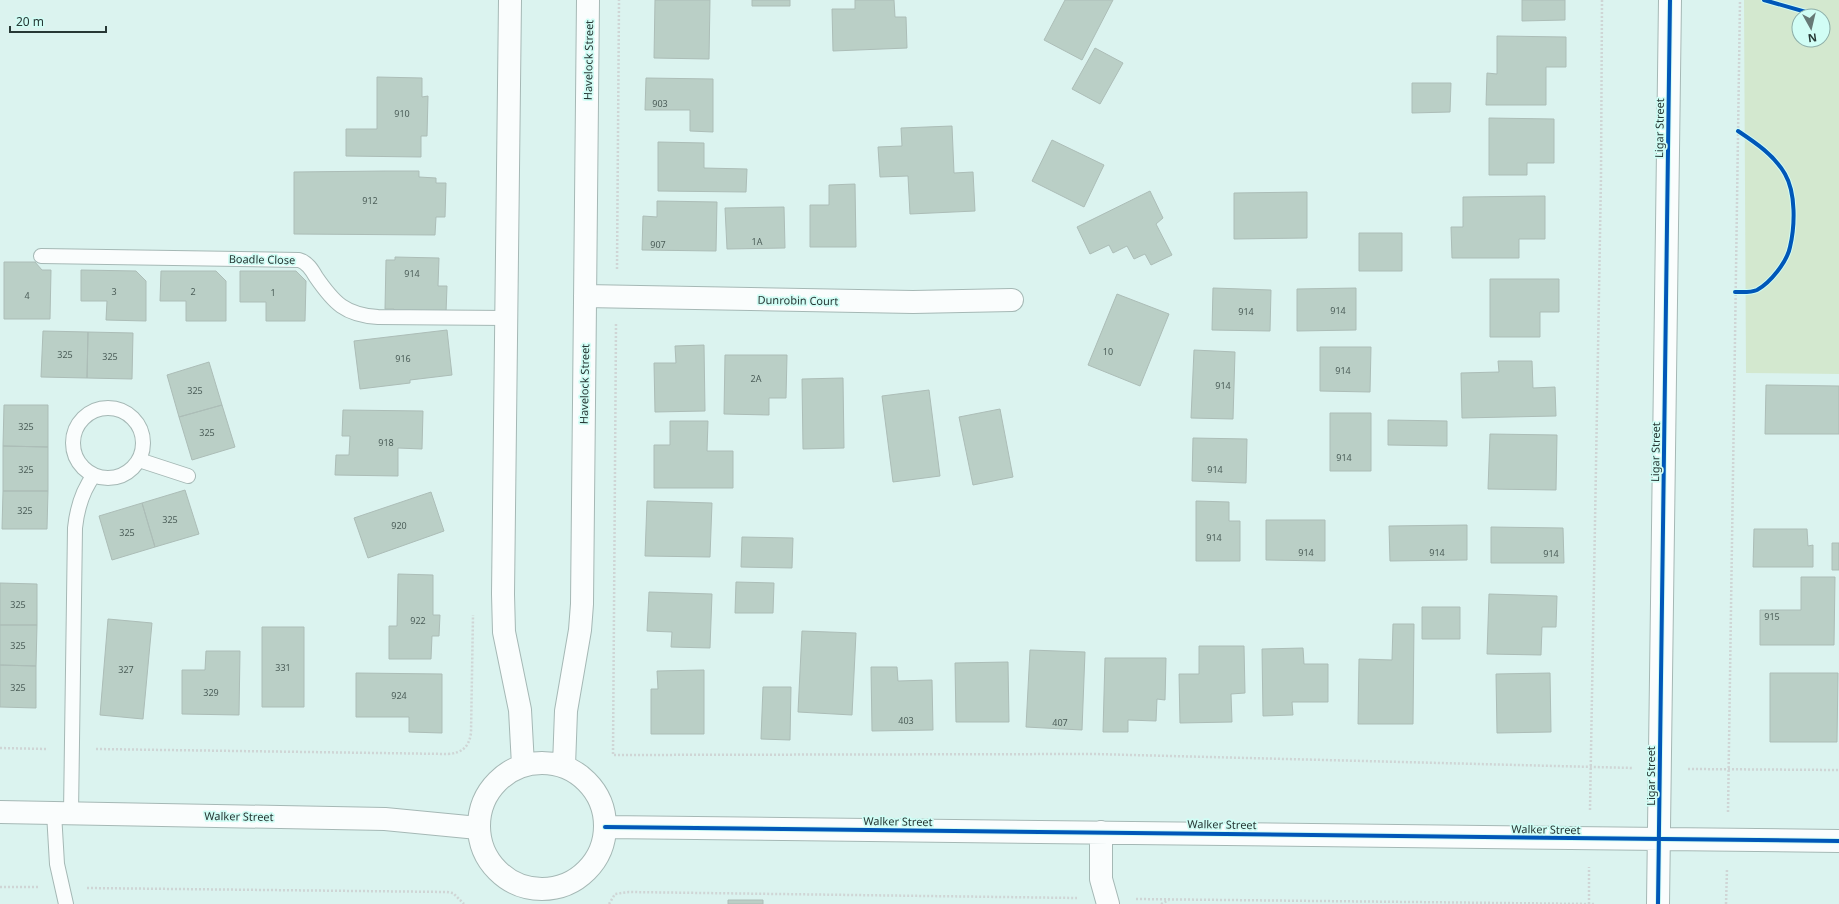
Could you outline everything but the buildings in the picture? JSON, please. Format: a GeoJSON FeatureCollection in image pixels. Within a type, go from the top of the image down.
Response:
{"type":"FeatureCollection","features":[{"type":"Feature","properties":{"kind":"street"},"geometry":{"type":"LineString","coordinates":[[510,0],[503,594],[504,632],[520,710],[523,765]]}},
{"type":"Feature","properties":{"kind":"street","name":"Havelock Street"},"geometry":{"type":"LineString","coordinates":[[564,766],[566,711],[580,630],[582,604],[588,0]]}},
{"type":"Feature","properties":{"kind":"street","name":"Ligar Street"},"geometry":{"type":"LineString","coordinates":[[1658,904],[1670,0]]}},
{"type":"Feature","properties":{"kind":"street","name":"Dunrobin Court"},"geometry":{"type":"LineString","coordinates":[[585,296],[913,302],[1012,300]]}},
{"type":"Feature","properties":{"kind":"street"},"geometry":{"type":"LineString","coordinates":[[544,762],[564,766],[581,775],[594,790],[603,807],[606,827],[602,847],[593,864],[578,878],[540,897],[504,877],[490,864],[481,846],[478,828],[481,807],[490,789],[504,774],[523,765],[544,762]]}},
{"type":"Feature","properties":{"kind":"street","name":"Walker Street"},"geometry":{"type":"LineString","coordinates":[[0,812],[385,819],[478,828]]}},
{"type":"Feature","properties":{"kind":"street","name":"Walker Street"},"geometry":{"type":"LineString","coordinates":[[606,827],[1839,841]]}},
{"type":"Feature","properties":{"kind":"street"},"geometry":{"type":"LineString","coordinates":[[1100,897],[1101,832]]}},
{"type":"Feature","properties":{"kind":"lane","name":"Boadle Close"},"geometry":{"type":"LineString","coordinates":[[41,256],[295,259],[301,260],[307,264],[340,306],[357,314],[378,317],[507,318]]}},
{"type":"Feature","properties":{"kind":"lane"},"geometry":{"type":"LineString","coordinates":[[107,408],[120,410],[127,413],[137,423],[143,436],[144,442],[139,460],[133,468],[121,476],[108,478],[94,475],[79,463],[74,452],[73,439],[80,422],[95,411],[107,408]]}},
{"type":"Feature","properties":{"kind":"lane"},"geometry":{"type":"LineString","coordinates":[[139,460],[188,476]]}},
{"type":"Feature","properties":{"kind":"lane"},"geometry":{"type":"LineString","coordinates":[[66,904],[57,864],[73,749],[75,528],[77,511],[82,495],[94,475]]}},
{"type":"Feature","properties":{"kind":"path"},"geometry":{"type":"LineString","coordinates":[[619,0],[613,755],[1094,754],[1659,768],[1839,770]]}},
{"type":"Feature","properties":{"kind":"path"},"geometry":{"type":"LineString","coordinates":[[1589,904],[1589,766],[1601,186],[1602,0]]}},
{"type":"Feature","properties":{"kind":"path"},"geometry":{"type":"LineString","coordinates":[[1726,904],[1740,0]]}},
{"type":"Feature","properties":{"kind":"path"},"geometry":{"type":"LineString","coordinates":[[1738,131],[1744,135]]}},
{"type":"Feature","properties":{"kind":"path"},"geometry":{"type":"LineString","coordinates":[[1735,292],[1742,292]]}},
{"type":"Feature","properties":{"kind":"path"},"geometry":{"type":"LineString","coordinates":[[0,748],[448,754]]}},
{"type":"Feature","properties":{"kind":"path"},"geometry":{"type":"LineString","coordinates":[[0,887],[447,892],[453,893],[464,904]]}},
{"type":"Feature","properties":{"kind":"path"},"geometry":{"type":"LineString","coordinates":[[609,904],[615,894],[629,892],[1594,904]]}},
{"type":"Feature","properties":{"kind":"path"},"geometry":{"type":"LineString","coordinates":[[1161,904],[1169,899]]}},
{"type":"Feature","properties":{"kind":"green space"},"geometry":{"type":"Polygon","coordinates":[[[1744,0],[1839,0],[1839,374],[1746,373],[1744,0]]]}},
{"type":"Feature","properties":{"kind":"cycle path"},"geometry":{"type":"LineString","coordinates":[[1658,904],[1670,0]]}},
{"type":"Feature","properties":{"kind":"cycle path"},"geometry":{"type":"LineString","coordinates":[[1764,0],[1792,8]]}},
{"type":"Feature","properties":{"kind":"cycle path"},"geometry":{"type":"LineString","coordinates":[[1735,292],[1749,292],[1757,290],[1777,272],[1782,265],[1790,247],[1794,220],[1791,190],[1789,182],[1781,167],[1770,155],[1738,131]]}},
{"type":"Feature","properties":{"kind":"cycle path"},"geometry":{"type":"LineString","coordinates":[[605,827],[1839,841]]}}]}
